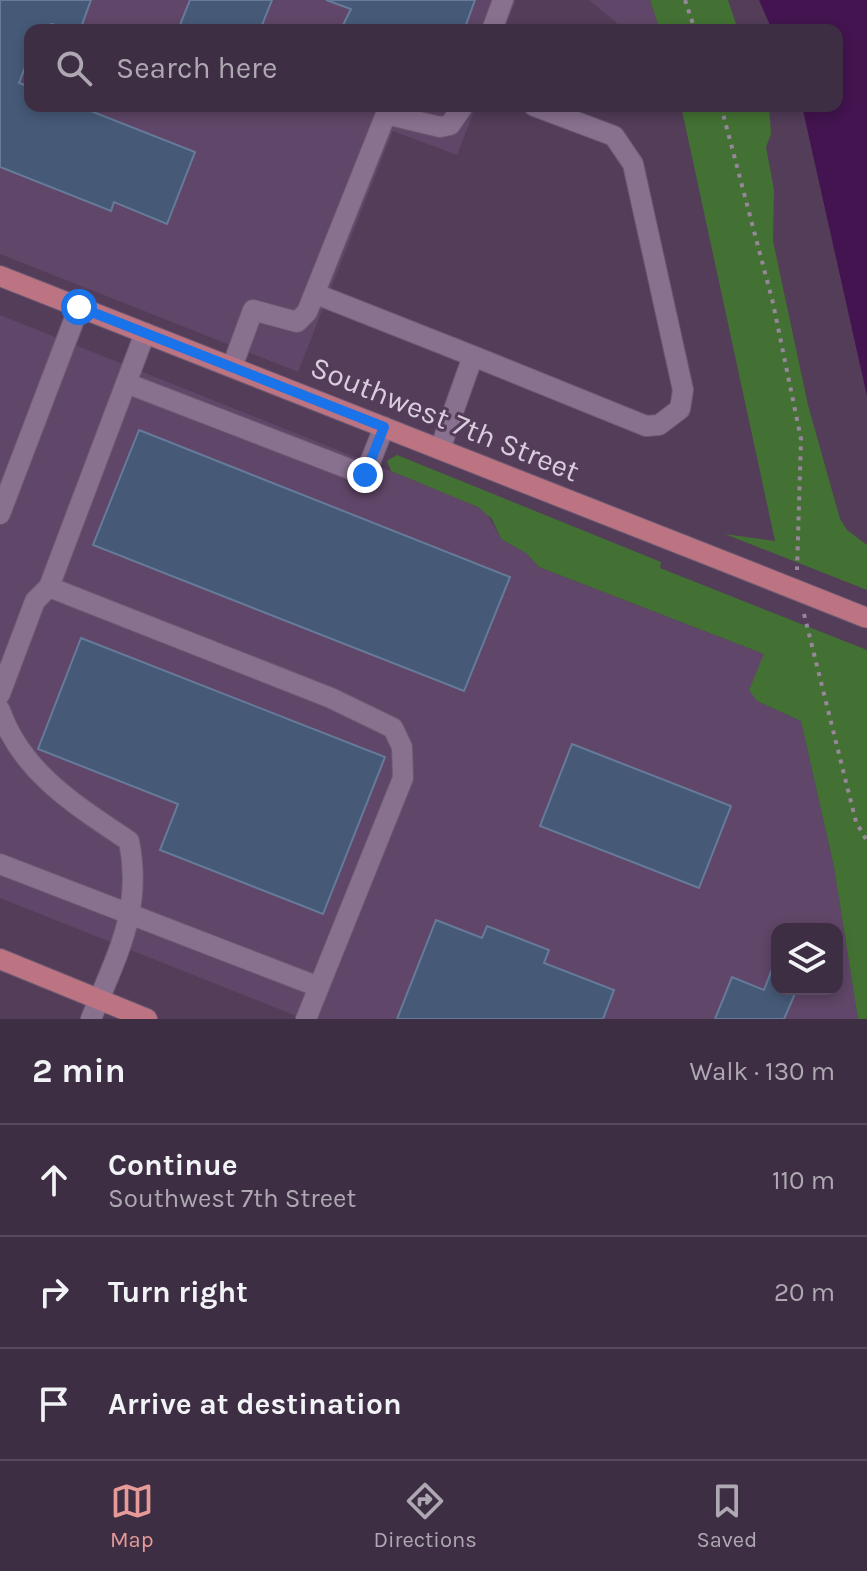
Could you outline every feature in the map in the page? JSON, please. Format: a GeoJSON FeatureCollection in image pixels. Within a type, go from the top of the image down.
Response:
{"type":"FeatureCollection","features":[{"type":"Feature","properties":{"kind":"main road","name":"Southwest 7th Street"},"geometry":{"type":"LineString","coordinates":[[0,276],[867,618]]}},
{"type":"Feature","properties":{"kind":"main road"},"geometry":{"type":"LineString","coordinates":[[0,959],[95,1009],[147,1019]]}},
{"type":"Feature","properties":{"kind":"lane"},"geometry":{"type":"LineString","coordinates":[[494,24],[503,0]]}},
{"type":"Feature","properties":{"kind":"lane"},"geometry":{"type":"LineString","coordinates":[[232,367],[253,310],[297,322],[307,312],[386,114],[440,127],[450,125],[459,112]]}},
{"type":"Feature","properties":{"kind":"lane"},"geometry":{"type":"LineString","coordinates":[[316,294],[646,426],[659,425],[680,409],[683,390],[633,164],[614,136],[550,112]]}},
{"type":"Feature","properties":{"kind":"lane"},"geometry":{"type":"LineString","coordinates":[[0,514],[79,307]]}},
{"type":"Feature","properties":{"kind":"lane"},"geometry":{"type":"LineString","coordinates":[[0,694],[35,601],[49,587],[145,333]]}},
{"type":"Feature","properties":{"kind":"lane"},"geometry":{"type":"LineString","coordinates":[[440,449],[473,356]]}},
{"type":"Feature","properties":{"kind":"lane"},"geometry":{"type":"LineString","coordinates":[[126,383],[365,475],[384,427]]}},
{"type":"Feature","properties":{"kind":"lane"},"geometry":{"type":"LineString","coordinates":[[49,587],[331,698],[393,728],[402,747],[403,778],[306,1019]]}},
{"type":"Feature","properties":{"kind":"lane"},"geometry":{"type":"LineString","coordinates":[[1,717],[8,735],[57,793],[129,841],[133,862],[132,914],[95,1009]]}},
{"type":"Feature","properties":{"kind":"lane"},"geometry":{"type":"LineString","coordinates":[[0,864],[319,987]]}},
{"type":"Feature","properties":{"kind":"path"},"geometry":{"type":"LineString","coordinates":[[685,0],[693,24]]}},
{"type":"Feature","properties":{"kind":"path"},"geometry":{"type":"LineString","coordinates":[[723,112],[773,303],[801,439],[796,546],[799,584]]}},
{"type":"Feature","properties":{"kind":"path"},"geometry":{"type":"LineString","coordinates":[[803,611],[856,822],[867,841]]}},
{"type":"Feature","properties":{"kind":"shaded area"},"geometry":{"type":"Polygon","coordinates":[[[0,0],[516,0],[506,24],[24,24],[24,112],[474,112],[457,155],[393,131],[298,372],[0,254],[0,0]]]}},
{"type":"Feature","properties":{"kind":"shaded area"},"geometry":{"type":"Polygon","coordinates":[[[589,0],[650,0],[658,24],[618,24],[589,0]]]}},
{"type":"Feature","properties":{"kind":"shaded area"},"geometry":{"type":"Polygon","coordinates":[[[759,0],[867,0],[867,396],[803,112],[843,112],[843,24],[769,24],[759,0]]]}},
{"type":"Feature","properties":{"kind":"shaded area"},"geometry":{"type":"Polygon","coordinates":[[[0,315],[468,502],[486,512],[501,539],[526,553],[539,567],[764,654],[757,701],[801,721],[834,867],[843,923],[771,923],[771,995],[843,995],[843,924],[858,1019],[304,1019],[0,898],[0,315]]]}},
{"type":"Feature","properties":{"kind":"green space"},"geometry":{"type":"Polygon","coordinates":[[[650,0],[728,0],[736,24],[658,24],[650,0]]]}},
{"type":"Feature","properties":{"kind":"green space"},"geometry":{"type":"Polygon","coordinates":[[[682,112],[769,112],[771,134],[766,147],[774,190],[773,241],[808,405],[840,519],[847,530],[867,545],[867,590],[725,534],[775,541],[682,112]]]}},
{"type":"Feature","properties":{"kind":"green space"},"geometry":{"type":"Polygon","coordinates":[[[397,455],[661,562],[660,568],[867,650],[867,1019],[858,1019],[834,867],[801,721],[757,701],[749,690],[764,654],[539,567],[526,553],[501,539],[492,519],[478,507],[391,471],[387,461],[397,455]]]}},
{"type":"Feature","properties":{"kind":"building"},"geometry":{"type":"Polygon","coordinates":[[[0,0],[91,0],[82,24],[24,24],[24,70],[19,83],[24,85],[24,112],[93,112],[195,152],[167,224],[114,202],[111,211],[0,167],[0,0]]]}},
{"type":"Feature","properties":{"kind":"building"},"geometry":{"type":"Polygon","coordinates":[[[190,0],[272,0],[262,24],[180,24],[190,0]]]}},
{"type":"Feature","properties":{"kind":"building"},"geometry":{"type":"Polygon","coordinates":[[[326,0],[475,0],[466,24],[344,24],[351,9],[326,0]]]}},
{"type":"Feature","properties":{"kind":"building"},"geometry":{"type":"Polygon","coordinates":[[[139,430],[510,577],[464,691],[93,545],[139,430]]]}},
{"type":"Feature","properties":{"kind":"building"},"geometry":{"type":"Polygon","coordinates":[[[81,638],[385,757],[323,914],[160,850],[178,804],[38,749],[81,638]]]}},
{"type":"Feature","properties":{"kind":"building"},"geometry":{"type":"Polygon","coordinates":[[[572,744],[731,806],[699,888],[540,826],[572,744]]]}},
{"type":"Feature","properties":{"kind":"building"},"geometry":{"type":"Polygon","coordinates":[[[436,920],[482,938],[487,926],[549,950],[544,963],[614,990],[603,1019],[397,1019],[436,920]]]}},
{"type":"Feature","properties":{"kind":"building"},"geometry":{"type":"Polygon","coordinates":[[[771,972],[771,995],[794,995],[784,1019],[715,1019],[732,977],[764,990],[771,972]]]}},
{"type":"Feature","properties":{"kind":"route"},"geometry":{"type":"LineString","coordinates":[[79,307],[384,427],[365,475]]}}]}
